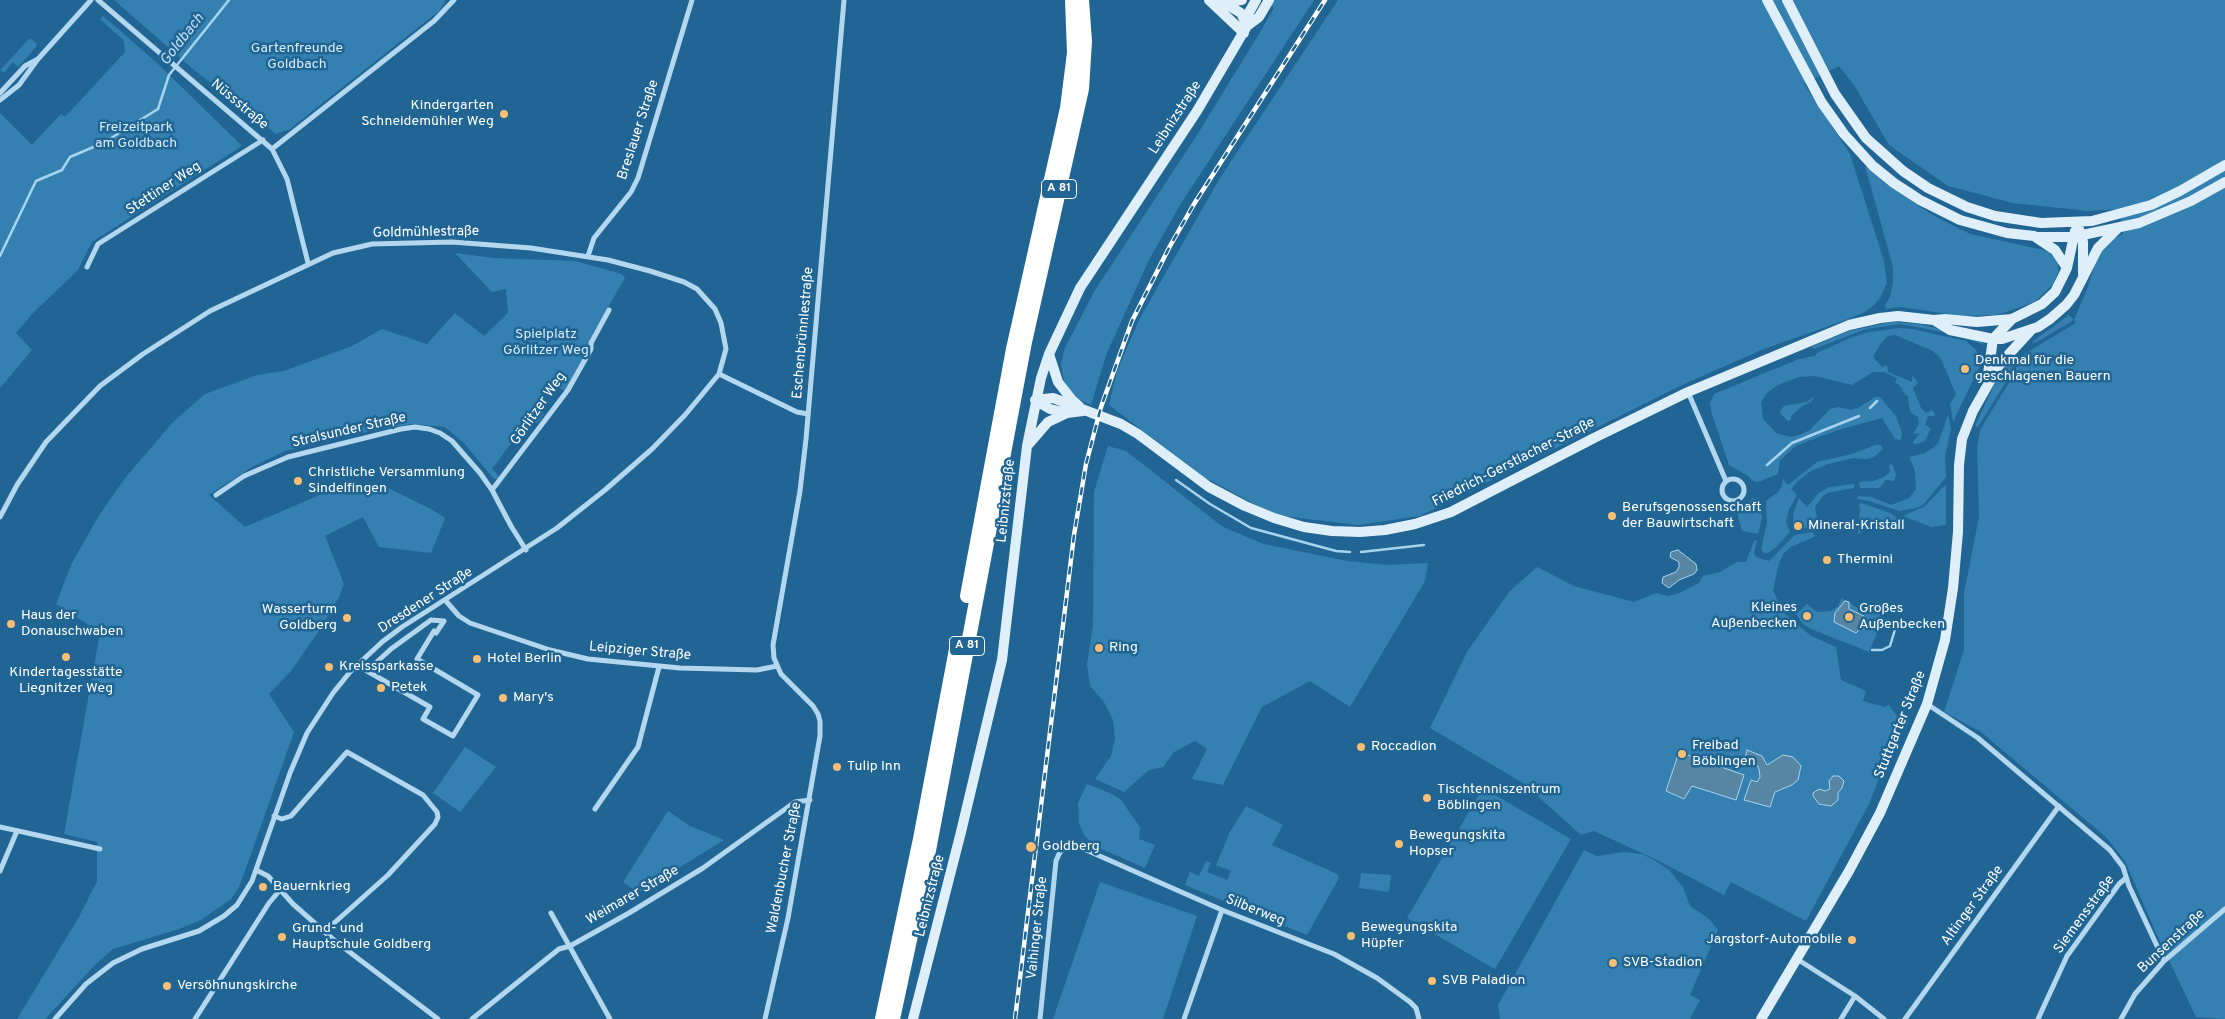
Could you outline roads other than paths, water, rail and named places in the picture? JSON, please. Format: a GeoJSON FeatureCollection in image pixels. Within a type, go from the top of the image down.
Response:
{"type":"FeatureCollection","features":[{"type":"Feature","properties":{"kind":"highway","name":"A 81"},"geometry":{"type":"LineString","coordinates":[[882,1019],[920,839],[1012,349],[1067,108],[1074,53],[1072,0]]}},
{"type":"Feature","properties":{"kind":"highway","name":"A 81"},"geometry":{"type":"LineString","coordinates":[[893,1019],[929,852],[1025,342],[1082,89],[1085,49],[1082,0]]}},
{"type":"Feature","properties":{"kind":"street"},"geometry":{"type":"LineString","coordinates":[[0,100],[19,85],[38,59],[91,0]]}},
{"type":"Feature","properties":{"kind":"street","name":"Nüssstraße"},"geometry":{"type":"LineString","coordinates":[[98,0],[272,149],[287,179],[308,263]]}},
{"type":"Feature","properties":{"kind":"street"},"geometry":{"type":"LineString","coordinates":[[272,149],[434,21],[454,0]]}},
{"type":"Feature","properties":{"kind":"street","name":"Breslauer Straße"},"geometry":{"type":"LineString","coordinates":[[588,256],[594,238],[631,192],[638,178],[692,0]]}},
{"type":"Feature","properties":{"kind":"street","name":"Eschenbrünnlestraße"},"geometry":{"type":"LineString","coordinates":[[777,666],[773,651],[773,638],[800,491],[844,0]]}},
{"type":"Feature","properties":{"kind":"street"},"geometry":{"type":"LineString","coordinates":[[1209,0],[1246,30]]}},
{"type":"Feature","properties":{"kind":"street"},"geometry":{"type":"LineString","coordinates":[[1221,1],[1242,0]]}},
{"type":"Feature","properties":{"kind":"street"},"geometry":{"type":"LineString","coordinates":[[1246,30],[1247,16],[1256,0]]}},
{"type":"Feature","properties":{"kind":"street"},"geometry":{"type":"LineString","coordinates":[[1246,30],[1259,17],[1269,0]]}},
{"type":"Feature","properties":{"kind":"street"},"geometry":{"type":"LineString","coordinates":[[1767,0],[1822,103],[1844,134],[1873,166],[1894,183],[1920,200],[1960,220],[2007,233],[2034,236],[2077,236],[2117,230],[2169,212],[2225,182]]}},
{"type":"Feature","properties":{"kind":"street"},"geometry":{"type":"LineString","coordinates":[[1787,0],[1843,108],[1866,138],[1903,171],[1928,188],[1967,207],[1995,216],[2042,222],[2077,223],[2108,218],[2151,205],[2225,165]]}},
{"type":"Feature","properties":{"kind":"street"},"geometry":{"type":"LineString","coordinates":[[1221,1],[1241,13],[1246,30]]}},
{"type":"Feature","properties":{"kind":"street","name":"Leibnizstraße"},"geometry":{"type":"LineString","coordinates":[[913,1019],[964,822],[1002,660],[1027,446],[1035,400],[1049,354],[1080,288],[1197,111],[1246,30]]}},
{"type":"Feature","properties":{"kind":"street"},"geometry":{"type":"LineString","coordinates":[[0,93],[25,66],[38,59]]}},
{"type":"Feature","properties":{"kind":"street","name":"Stettiner Weg"},"geometry":{"type":"LineString","coordinates":[[87,267],[98,244],[263,140]]}},
{"type":"Feature","properties":{"kind":"street","name":"Stuttgarter Straße"},"geometry":{"type":"LineString","coordinates":[[1987,384],[1998,337],[2012,319],[2047,300],[2061,283],[2077,236],[2077,223]]}},
{"type":"Feature","properties":{"kind":"street"},"geometry":{"type":"LineString","coordinates":[[2083,277],[2098,248],[2117,230]]}},
{"type":"Feature","properties":{"kind":"street"},"geometry":{"type":"LineString","coordinates":[[2034,236],[2055,250],[2067,268]]}},
{"type":"Feature","properties":{"kind":"street","name":"Stuttgarter Straße"},"geometry":{"type":"LineString","coordinates":[[1998,337],[2032,329],[2063,309],[2074,295],[2083,277],[2084,256],[2077,236]]}},
{"type":"Feature","properties":{"kind":"street","name":"Goldmühlestraße"},"geometry":{"type":"LineString","coordinates":[[0,517],[17,485],[46,442],[100,386],[143,354],[210,312],[308,263],[333,253],[360,246],[411,242],[461,242],[508,245],[588,256],[650,271],[684,282],[697,288],[715,309],[721,322],[726,349],[719,374]]}},
{"type":"Feature","properties":{"kind":"street","name":"Görlitzer Weg"},"geometry":{"type":"LineString","coordinates":[[492,490],[568,390],[591,349],[591,343],[609,310]]}},
{"type":"Feature","properties":{"kind":"street","name":"Friedrich-Gerstlacher-Straße"},"geometry":{"type":"LineString","coordinates":[[1035,400],[1053,398],[1121,424],[1138,434],[1210,487],[1244,506],[1274,518],[1304,527],[1360,532],[1385,530],[1416,524],[1451,512],[1688,392],[1759,361],[1862,321],[1898,316],[1934,320],[1988,322],[2012,319]]}},
{"type":"Feature","properties":{"kind":"street","name":"Friedrich-Gerstlacher-Straße"},"geometry":{"type":"LineString","coordinates":[[1934,320],[1950,330],[1998,337]]}},
{"type":"Feature","properties":{"kind":"street"},"geometry":{"type":"LineString","coordinates":[[1988,322],[1998,337]]}},
{"type":"Feature","properties":{"kind":"street","name":"Stuttgarter Straße"},"geometry":{"type":"LineString","coordinates":[[1761,1019],[1850,871],[1880,814],[1927,704],[1945,640],[1953,588],[1958,532],[1959,465],[1962,439],[1987,384],[1999,365],[2032,329]]}},
{"type":"Feature","properties":{"kind":"street","name":"Stuttgarter Straße"},"geometry":{"type":"LineString","coordinates":[[1998,337],[2003,351],[1999,365]]}},
{"type":"Feature","properties":{"kind":"street","name":"Friedrich-Gerstlacher-Straße"},"geometry":{"type":"LineString","coordinates":[[1049,354],[1058,382],[1072,400],[1085,411]]}},
{"type":"Feature","properties":{"kind":"street"},"geometry":{"type":"LineString","coordinates":[[719,374],[797,412],[808,414]]}},
{"type":"Feature","properties":{"kind":"street","name":"Dresdener Straße"},"geometry":{"type":"LineString","coordinates":[[55,1019],[86,984],[113,963],[142,949],[199,931],[224,916],[242,898],[256,870],[274,816],[307,733],[350,672],[382,642],[526,550],[578,512],[637,462],[680,420],[719,374]]}},
{"type":"Feature","properties":{"kind":"street"},"geometry":{"type":"LineString","coordinates":[[1688,392],[1726,481],[1722,492],[1726,499],[1732,502],[1740,498],[1744,491],[1740,482],[1736,480],[1726,481]]}},
{"type":"Feature","properties":{"kind":"street","name":"Friedrich-Gerstlacher-Straße"},"geometry":{"type":"LineString","coordinates":[[1035,400],[1050,409],[1068,413]]}},
{"type":"Feature","properties":{"kind":"street","name":"Friedrich-Gerstlacher-Straße"},"geometry":{"type":"LineString","coordinates":[[1027,446],[1048,422],[1068,413],[1085,411]]}},
{"type":"Feature","properties":{"kind":"street","name":"Stralsunder Straße"},"geometry":{"type":"LineString","coordinates":[[216,495],[244,476],[288,457],[414,427],[428,429],[446,437],[459,449],[492,490],[526,550]]}},
{"type":"Feature","properties":{"kind":"street","name":"Leipziger Straße"},"geometry":{"type":"LineString","coordinates":[[445,600],[458,616],[470,623],[550,650],[601,662],[659,667],[757,670],[777,666]]}},
{"type":"Feature","properties":{"kind":"street"},"geometry":{"type":"LineString","coordinates":[[431,620],[444,621],[436,633],[434,631],[417,659],[478,695],[454,736],[423,719],[430,707],[367,671],[391,649],[431,620]]}},
{"type":"Feature","properties":{"kind":"street","name":"Waldenbucher Straße"},"geometry":{"type":"LineString","coordinates":[[765,1019],[788,918],[820,736],[820,721],[813,706],[781,674],[777,666]]}},
{"type":"Feature","properties":{"kind":"street"},"geometry":{"type":"LineString","coordinates":[[595,809],[638,747],[659,667]]}},
{"type":"Feature","properties":{"kind":"street"},"geometry":{"type":"LineString","coordinates":[[1927,704],[1978,738],[2092,832],[2110,850],[2123,867],[2126,878],[2164,961]]}},
{"type":"Feature","properties":{"kind":"street"},"geometry":{"type":"LineString","coordinates":[[274,816],[282,819],[291,816],[347,752],[424,795],[437,812],[438,817],[435,824],[388,875],[324,932]]}},
{"type":"Feature","properties":{"kind":"street","name":"Weimarer Straße"},"geometry":{"type":"LineString","coordinates":[[472,1019],[559,949],[570,946],[703,868],[795,802],[810,800]]}},
{"type":"Feature","properties":{"kind":"street","name":"Altinger Straße"},"geometry":{"type":"LineString","coordinates":[[1906,1019],[2059,806]]}},
{"type":"Feature","properties":{"kind":"street"},"geometry":{"type":"LineString","coordinates":[[0,827],[100,849]]}},
{"type":"Feature","properties":{"kind":"street"},"geometry":{"type":"LineString","coordinates":[[0,871],[17,831]]}},
{"type":"Feature","properties":{"kind":"street","name":"Silberweg"},"geometry":{"type":"LineString","coordinates":[[1068,842],[1222,910],[1347,960],[1410,1002],[1416,1008],[1419,1019]]}},
{"type":"Feature","properties":{"kind":"street","name":"Vaihinger Straße"},"geometry":{"type":"LineString","coordinates":[[1040,1019],[1056,862],[1059,854],[1068,842]]}},
{"type":"Feature","properties":{"kind":"street"},"geometry":{"type":"LineString","coordinates":[[256,870],[268,876],[293,904],[324,932],[438,1019]]}},
{"type":"Feature","properties":{"kind":"street","name":"Siemensstraße"},"geometry":{"type":"LineString","coordinates":[[2038,1019],[2067,956],[2119,884],[2126,878]]}},
{"type":"Feature","properties":{"kind":"street"},"geometry":{"type":"LineString","coordinates":[[195,1019],[269,903],[280,890]]}},
{"type":"Feature","properties":{"kind":"street","name":"Bunsenstraße"},"geometry":{"type":"LineString","coordinates":[[2121,1019],[2135,994],[2164,961],[2225,909]]}},
{"type":"Feature","properties":{"kind":"street"},"geometry":{"type":"LineString","coordinates":[[1184,1019],[1222,910]]}},
{"type":"Feature","properties":{"kind":"street"},"geometry":{"type":"LineString","coordinates":[[551,913],[610,1019]]}},
{"type":"Feature","properties":{"kind":"street"},"geometry":{"type":"LineString","coordinates":[[1798,959],[1855,996],[1884,1019]]}},
{"type":"Feature","properties":{"kind":"street"},"geometry":{"type":"LineString","coordinates":[[1841,1019],[1855,996]]}},
{"type":"Feature","properties":{"kind":"waterway","name":"Goldbach"},"geometry":{"type":"LineString","coordinates":[[0,256],[36,181],[62,170],[70,157],[103,143],[158,109],[169,75],[229,0]]}},
{"type":"Feature","properties":{"kind":"waterway"},"geometry":{"type":"LineString","coordinates":[[1870,408],[1877,401]]}},
{"type":"Feature","properties":{"kind":"waterway"},"geometry":{"type":"LineString","coordinates":[[1767,465],[1792,443],[1859,416]]}},
{"type":"Feature","properties":{"kind":"waterway"},"geometry":{"type":"LineString","coordinates":[[1176,480],[1210,504],[1251,528],[1336,551],[1350,552]]}},
{"type":"Feature","properties":{"kind":"waterway"},"geometry":{"type":"LineString","coordinates":[[1361,552],[1424,545]]}},
{"type":"Feature","properties":{"kind":"waterway"},"geometry":{"type":"LineString","coordinates":[[1872,650],[1882,650],[1890,646],[1897,623]]}},
{"type":"Feature","properties":{"kind":"railway"},"geometry":{"type":"LineString","coordinates":[[1015,1019],[1074,535],[1086,464],[1101,407],[1132,321],[1170,246],[1194,204],[1325,0]]}},
{"type":"Feature","properties":{"kind":"place","name":"Kindergarten Schneidemühler Weg"},"geometry":{"type":"Point","coordinates":[504,114]}},
{"type":"Feature","properties":{"kind":"place","name":"Denkmal für die geschlagenen Bauern"},"geometry":{"type":"Point","coordinates":[1965,369]}},
{"type":"Feature","properties":{"kind":"place","name":"Christliche Versammlung Sindelfingen"},"geometry":{"type":"Point","coordinates":[298,481]}},
{"type":"Feature","properties":{"kind":"place","name":"Berufsgenossenschaft der Bauwirtschaft"},"geometry":{"type":"Point","coordinates":[1612,516]}},
{"type":"Feature","properties":{"kind":"place","name":"Mineral-Kristall"},"geometry":{"type":"Point","coordinates":[1798,526]}},
{"type":"Feature","properties":{"kind":"place","name":"Thermini"},"geometry":{"type":"Point","coordinates":[1827,560]}},
{"type":"Feature","properties":{"kind":"place","name":"Kleines Außenbecken"},"geometry":{"type":"Point","coordinates":[1807,616]}},
{"type":"Feature","properties":{"kind":"place","name":"Großes Außenbecken"},"geometry":{"type":"Point","coordinates":[1849,617]}},
{"type":"Feature","properties":{"kind":"place","name":"Wasserturm Goldberg"},"geometry":{"type":"Point","coordinates":[347,618]}},
{"type":"Feature","properties":{"kind":"place","name":"Haus der Donauschwaben"},"geometry":{"type":"Point","coordinates":[11,624]}},
{"type":"Feature","properties":{"kind":"place","name":"Ring"},"geometry":{"type":"Point","coordinates":[1099,648]}},
{"type":"Feature","properties":{"kind":"place","name":"Kindertagesstätte Liegnitzer Weg"},"geometry":{"type":"Point","coordinates":[66,657]}},
{"type":"Feature","properties":{"kind":"place","name":"Hotel Berlin"},"geometry":{"type":"Point","coordinates":[477,659]}},
{"type":"Feature","properties":{"kind":"place","name":"Kreissparkasse"},"geometry":{"type":"Point","coordinates":[329,667]}},
{"type":"Feature","properties":{"kind":"place","name":"Petek"},"geometry":{"type":"Point","coordinates":[381,688]}},
{"type":"Feature","properties":{"kind":"place","name":"Mary's"},"geometry":{"type":"Point","coordinates":[503,698]}},
{"type":"Feature","properties":{"kind":"place","name":"Roccadion"},"geometry":{"type":"Point","coordinates":[1361,747]}},
{"type":"Feature","properties":{"kind":"place","name":"Freibad Böblingen"},"geometry":{"type":"Point","coordinates":[1682,754]}},
{"type":"Feature","properties":{"kind":"place","name":"Tulip Inn"},"geometry":{"type":"Point","coordinates":[837,767]}},
{"type":"Feature","properties":{"kind":"place","name":"Tischtenniszentrum Böblingen"},"geometry":{"type":"Point","coordinates":[1427,798]}},
{"type":"Feature","properties":{"kind":"place","name":"Bewegungskita Hopser"},"geometry":{"type":"Point","coordinates":[1399,844]}},
{"type":"Feature","properties":{"kind":"place","name":"Goldberg"},"geometry":{"type":"Point","coordinates":[1031,847]}},
{"type":"Feature","properties":{"kind":"place","name":"Bauernkrieg"},"geometry":{"type":"Point","coordinates":[263,887]}},
{"type":"Feature","properties":{"kind":"place","name":"Bewegungskita Hüpfer"},"geometry":{"type":"Point","coordinates":[1351,936]}},
{"type":"Feature","properties":{"kind":"place","name":"Grund- und Hauptschule Goldberg"},"geometry":{"type":"Point","coordinates":[282,937]}},
{"type":"Feature","properties":{"kind":"place","name":"Jargstorf-Automobile"},"geometry":{"type":"Point","coordinates":[1852,940]}},
{"type":"Feature","properties":{"kind":"place","name":"SVB-Stadion"},"geometry":{"type":"Point","coordinates":[1613,963]}},
{"type":"Feature","properties":{"kind":"place","name":"SVB Paladion"},"geometry":{"type":"Point","coordinates":[1432,981]}},
{"type":"Feature","properties":{"kind":"place","name":"Versöhnungskirche"},"geometry":{"type":"Point","coordinates":[167,986]}},
{"type":"Feature","properties":{"kind":"park label","name":"Gartenfreunde Goldbach"},"geometry":{"type":"Point","coordinates":[297,58]}},
{"type":"Feature","properties":{"kind":"park label","name":"Freizeitpark am Goldbach"},"geometry":{"type":"Point","coordinates":[136,136]}},
{"type":"Feature","properties":{"kind":"park label","name":"Spielplatz Görlitzer Weg"},"geometry":{"type":"Point","coordinates":[546,344]}}]}
